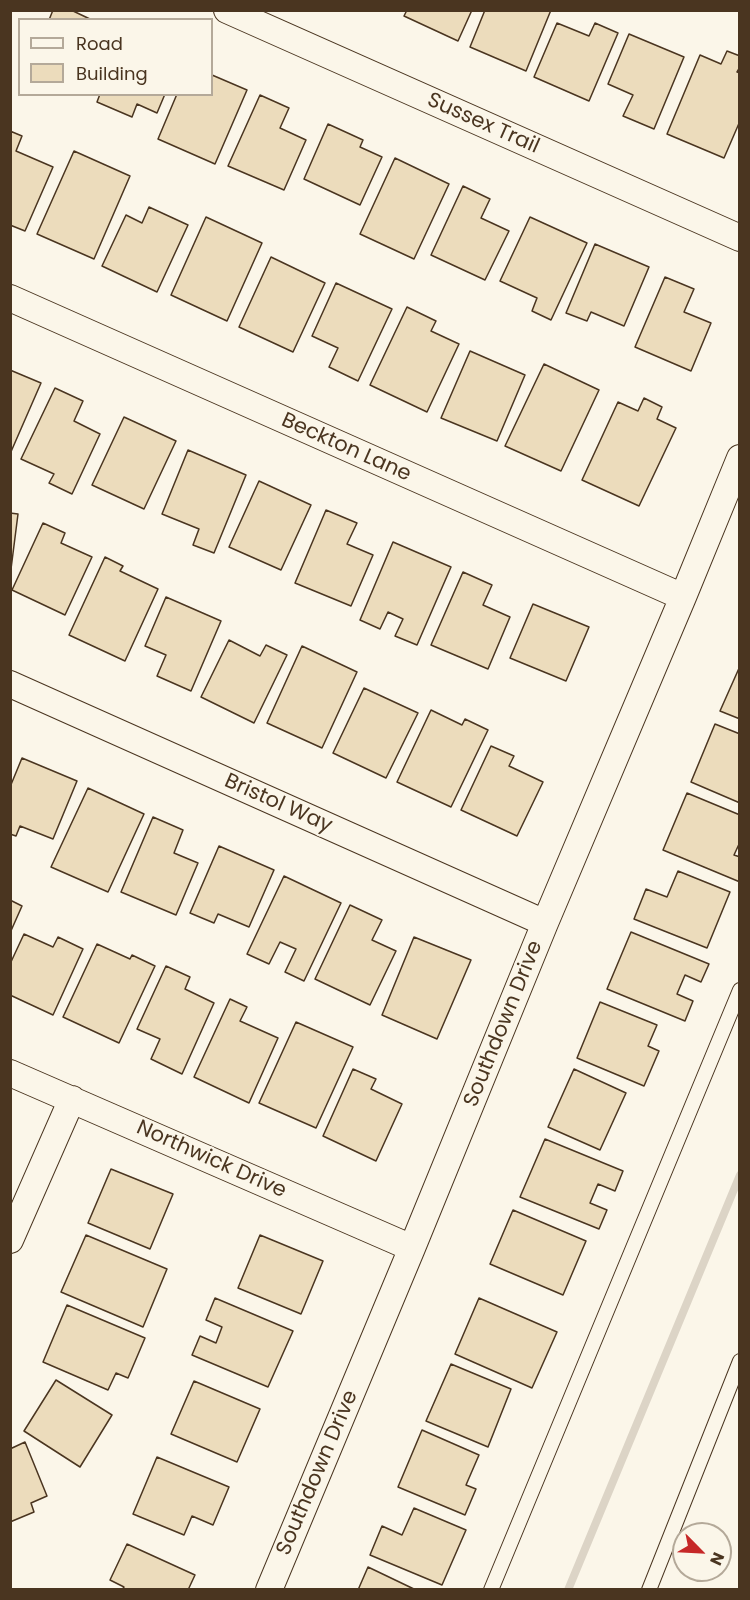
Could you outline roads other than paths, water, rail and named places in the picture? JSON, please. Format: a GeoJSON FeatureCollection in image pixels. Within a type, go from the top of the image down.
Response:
{"type":"FeatureCollection","features":[{"type":"Feature","properties":{"kind":"street","name":"Sussex Trail"},"geometry":{"type":"LineString","coordinates":[[227,10],[740,238]]}},
{"type":"Feature","properties":{"kind":"street","name":"Beckton Lane"},"geometry":{"type":"LineString","coordinates":[[10,298],[683,597]]}},
{"type":"Feature","properties":{"kind":"street","name":"Southdown Drive"},"geometry":{"type":"LineString","coordinates":[[269,1590],[740,458]]}},
{"type":"Feature","properties":{"kind":"street","name":"Bristol Way"},"geometry":{"type":"LineString","coordinates":[[10,684],[545,923]]}},
{"type":"Feature","properties":{"kind":"street","name":"Northwick Drive"},"geometry":{"type":"LineString","coordinates":[[10,1073],[412,1248]]}},
{"type":"Feature","properties":{"kind":"street"},"geometry":{"type":"LineString","coordinates":[[10,1240],[72,1099]]}},
{"type":"Feature","properties":{"kind":"lane"},"geometry":{"type":"LineString","coordinates":[[491,1590],[740,990]]}},
{"type":"Feature","properties":{"kind":"lane"},"geometry":{"type":"LineString","coordinates":[[649,1590],[740,1361]]}},
{"type":"Feature","properties":{"kind":"waterway"},"geometry":{"type":"LineString","coordinates":[[568,1590],[740,1175]]}}]}
